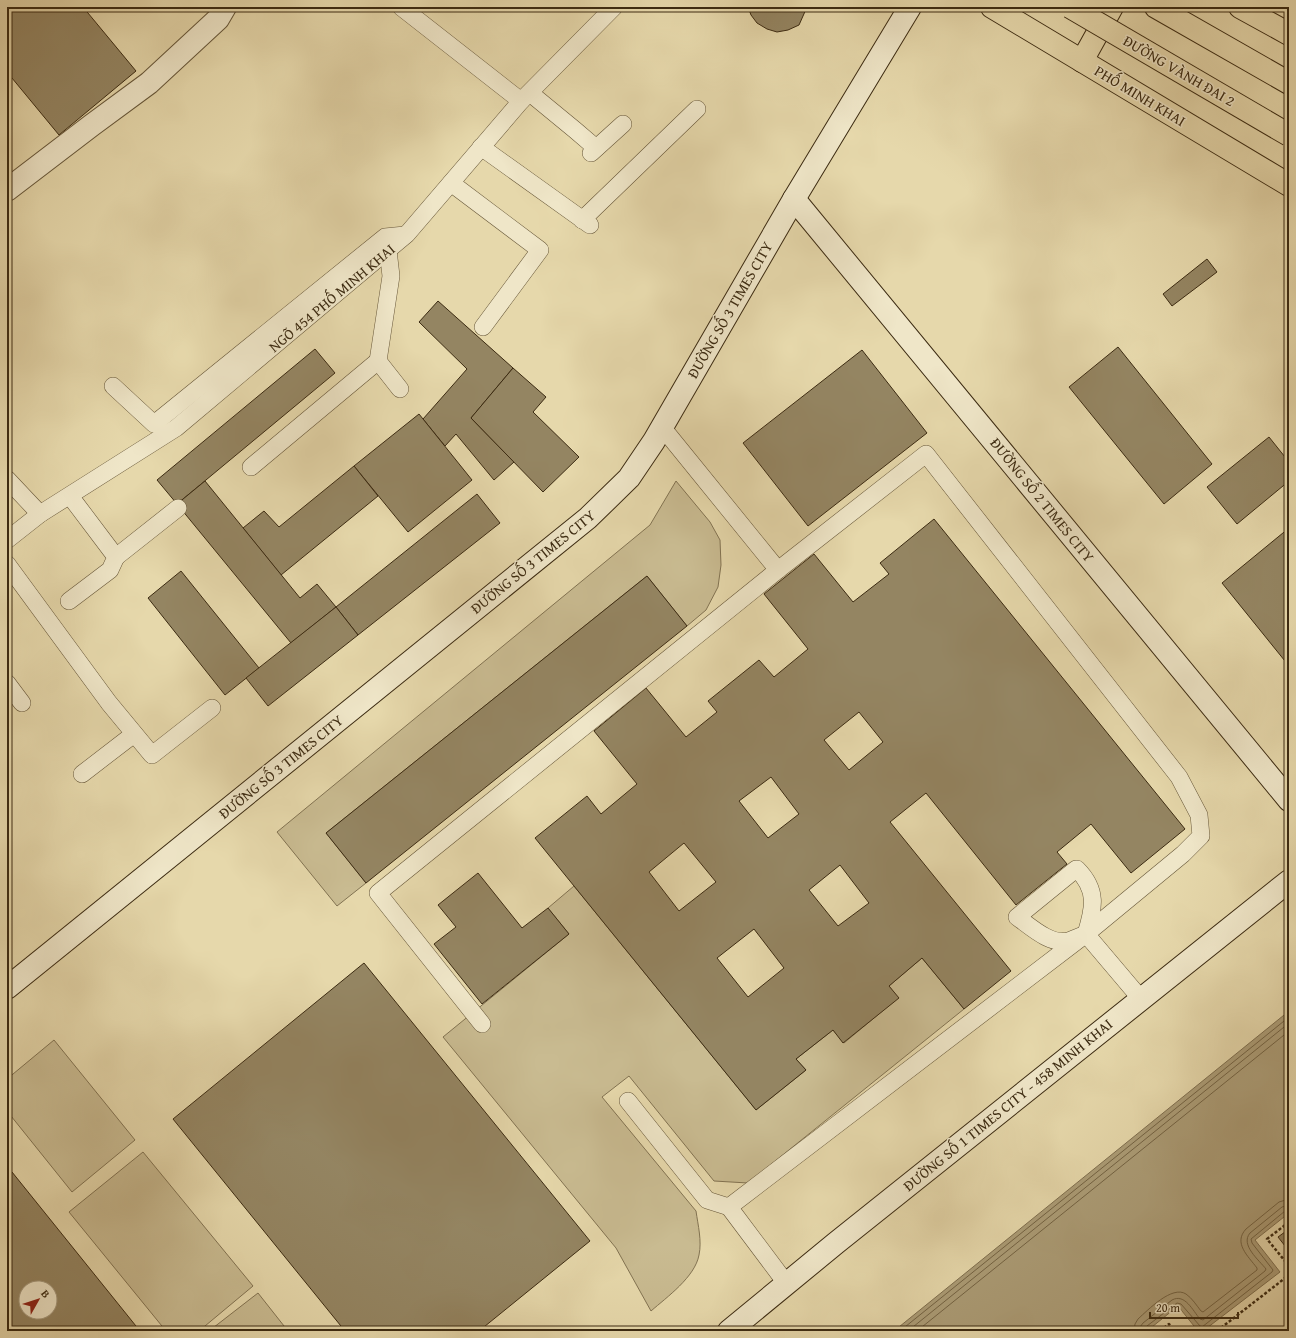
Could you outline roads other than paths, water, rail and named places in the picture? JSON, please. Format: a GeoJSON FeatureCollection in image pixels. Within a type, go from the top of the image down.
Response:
{"type":"FeatureCollection","features":[{"type":"Feature","properties":{"kind":"main road","name":"PHỐ MINH KHAI"},"geometry":{"type":"LineString","coordinates":[[992,7],[1289,185]]}},
{"type":"Feature","properties":{"kind":"main road","name":"ĐƯỜNG VÀNH ĐAI 2"},"geometry":{"type":"LineString","coordinates":[[1070,7],[1289,135]]}},
{"type":"Feature","properties":{"kind":"main road"},"geometry":{"type":"LineString","coordinates":[[1082,61],[1112,7]]}},
{"type":"Feature","properties":{"kind":"main road"},"geometry":{"type":"LineString","coordinates":[[1156,7],[1289,83]]}},
{"type":"Feature","properties":{"kind":"main road"},"geometry":{"type":"LineString","coordinates":[[1240,7],[1289,34]]}},
{"type":"Feature","properties":{"kind":"street"},"geometry":{"type":"LineString","coordinates":[[7,190],[149,83],[218,19],[225,7]]}},
{"type":"Feature","properties":{"kind":"street","name":"ĐƯỜNG SỐ 3 TIMES CITY"},"geometry":{"type":"LineString","coordinates":[[7,988],[588,518],[629,478],[662,427],[794,199],[910,7]]}},
{"type":"Feature","properties":{"kind":"street","name":"ĐƯỜNG SỐ 2 TIMES CITY"},"geometry":{"type":"LineString","coordinates":[[794,199],[1289,800]]}},
{"type":"Feature","properties":{"kind":"street","name":"ĐƯỜNG SỐ 1 TIMES CITY - 458 MINH KHAI"},"geometry":{"type":"LineString","coordinates":[[729,1331],[786,1283],[1289,881]]}},
{"type":"Feature","properties":{"kind":"lane"},"geometry":{"type":"LineString","coordinates":[[402,7],[526,97],[575,130],[593,151],[623,124]]}},
{"type":"Feature","properties":{"kind":"lane","name":"NGÕ 454 PHỐ MINH KHAI"},"geometry":{"type":"LineString","coordinates":[[7,540],[40,514],[176,428],[407,234],[526,97],[614,7]]}},
{"type":"Feature","properties":{"kind":"lane"},"geometry":{"type":"LineString","coordinates":[[481,148],[586,223],[697,108]]}},
{"type":"Feature","properties":{"kind":"lane"},"geometry":{"type":"LineString","coordinates":[[451,183],[540,250],[483,327]]}},
{"type":"Feature","properties":{"kind":"lane"},"geometry":{"type":"LineString","coordinates":[[113,386],[154,424],[385,237],[407,234]]}},
{"type":"Feature","properties":{"kind":"lane"},"geometry":{"type":"LineString","coordinates":[[252,467],[378,361],[391,276],[388,250]]}},
{"type":"Feature","properties":{"kind":"lane"},"geometry":{"type":"LineString","coordinates":[[378,361],[400,389]]}},
{"type":"Feature","properties":{"kind":"lane"},"geometry":{"type":"LineString","coordinates":[[662,427],[778,570]]}},
{"type":"Feature","properties":{"kind":"lane"},"geometry":{"type":"LineString","coordinates":[[482,1024],[378,893],[778,570],[926,454],[1179,778],[1199,815],[1201,836],[1183,854],[1086,934],[729,1208]]}},
{"type":"Feature","properties":{"kind":"lane"},"geometry":{"type":"LineString","coordinates":[[7,479],[40,514]]}},
{"type":"Feature","properties":{"kind":"lane"},"geometry":{"type":"LineString","coordinates":[[70,496],[116,556]]}},
{"type":"Feature","properties":{"kind":"lane"},"geometry":{"type":"LineString","coordinates":[[69,602],[110,570],[116,556],[178,508]]}},
{"type":"Feature","properties":{"kind":"lane"},"geometry":{"type":"LineString","coordinates":[[7,564],[109,703],[152,755],[212,708]]}},
{"type":"Feature","properties":{"kind":"lane"},"geometry":{"type":"LineString","coordinates":[[7,683],[22,703]]}},
{"type":"Feature","properties":{"kind":"lane"},"geometry":{"type":"LineString","coordinates":[[82,774],[134,734]]}},
{"type":"Feature","properties":{"kind":"lane"},"geometry":{"type":"LineString","coordinates":[[1077,869],[1085,876],[1094,897],[1092,914],[1086,934],[1067,941],[1054,940],[1041,935],[1017,917],[1077,869]]}},
{"type":"Feature","properties":{"kind":"lane"},"geometry":{"type":"LineString","coordinates":[[1086,934],[1141,999]]}},
{"type":"Feature","properties":{"kind":"lane"},"geometry":{"type":"LineString","coordinates":[[628,1101],[707,1200],[729,1208],[786,1283]]}},
{"type":"Feature","properties":{"kind":"water"},"geometry":{"type":"Polygon","coordinates":[[[1289,1011],[1289,1213],[1255,1240],[1280,1272],[1203,1331],[1198,1331],[1178,1306],[1147,1331],[894,1331],[1289,1011]]]}}]}
